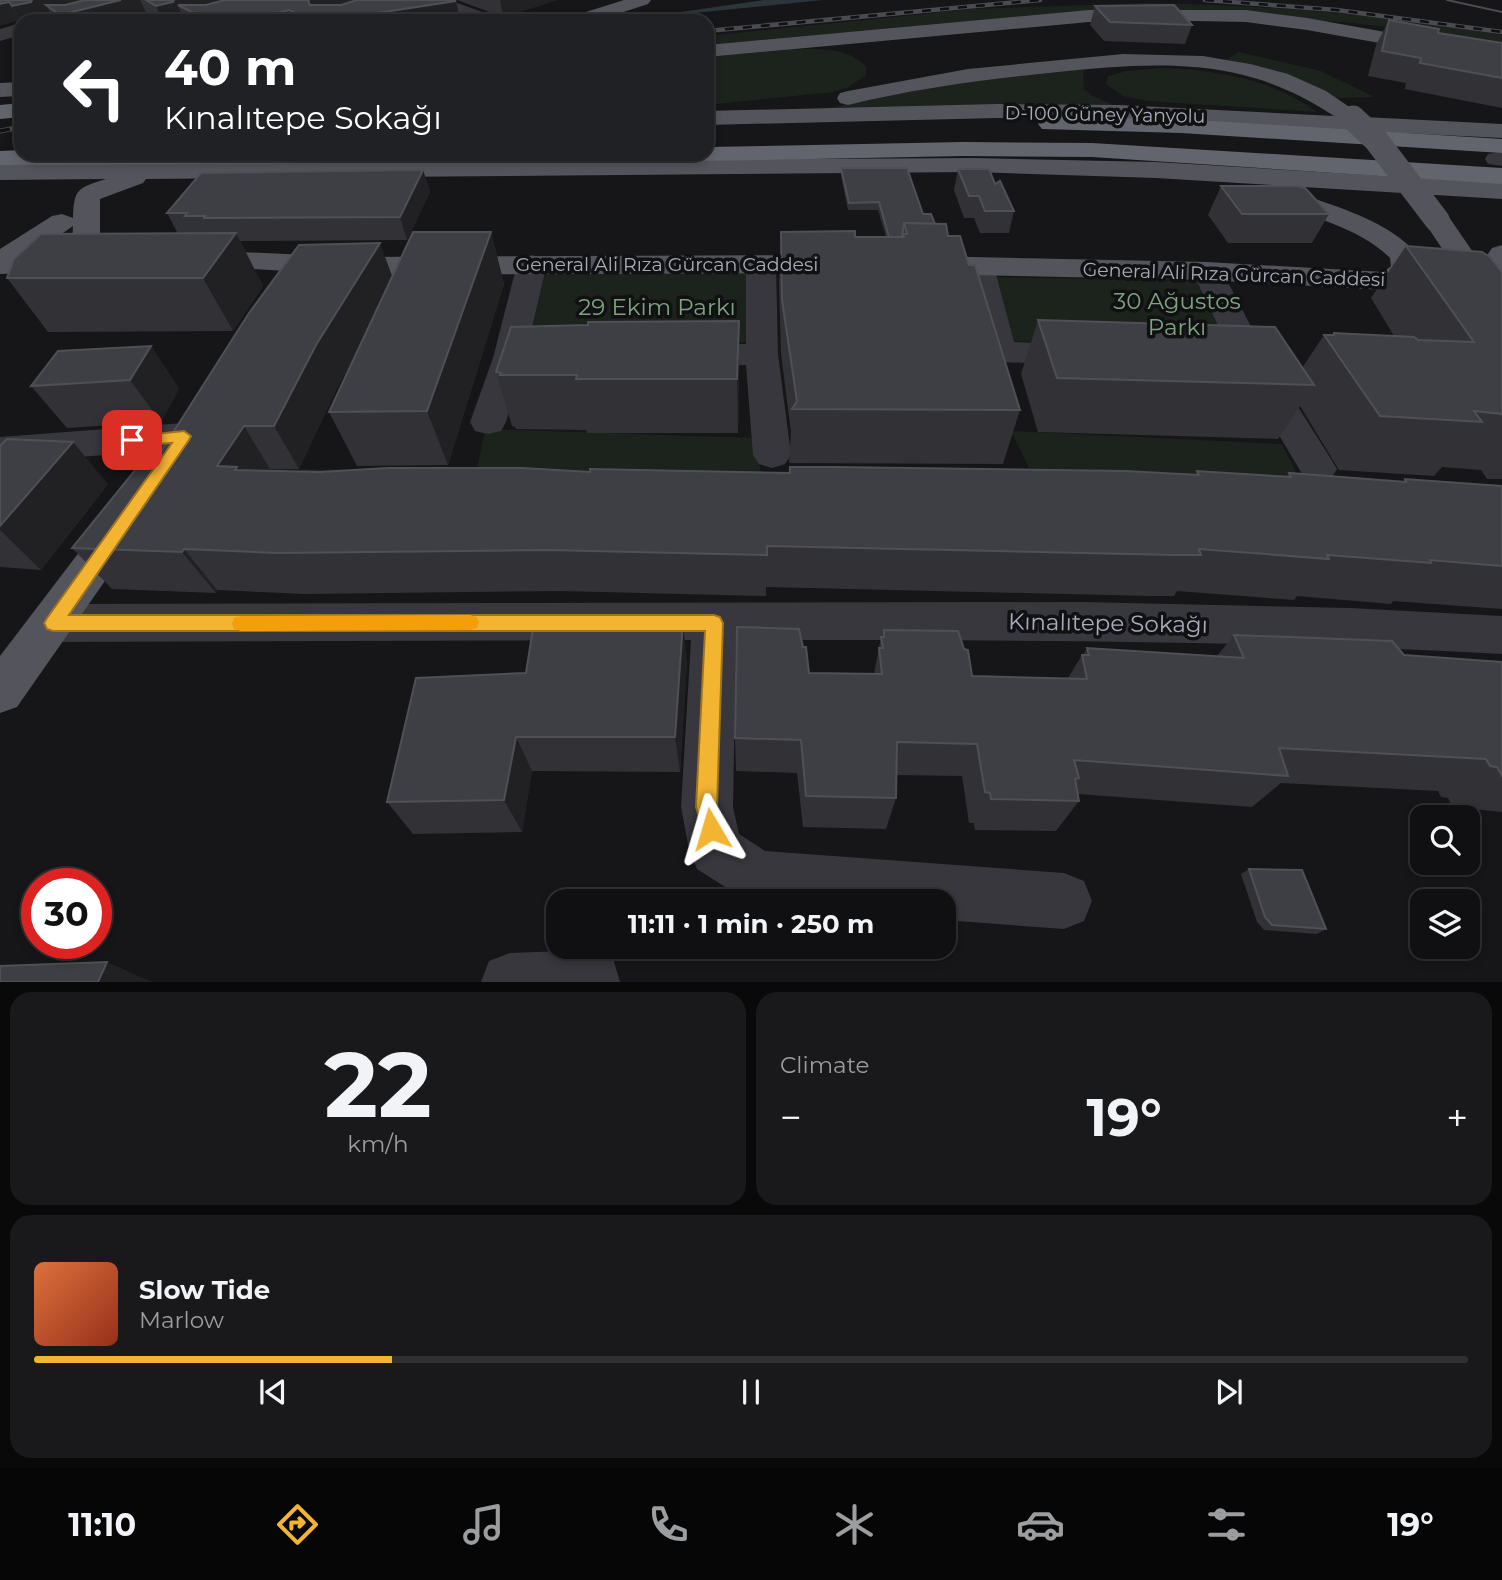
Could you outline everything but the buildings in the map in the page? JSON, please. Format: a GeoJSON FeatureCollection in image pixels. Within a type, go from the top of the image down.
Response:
{"type":"FeatureCollection","features":[{"type":"Feature","properties":{"kind":"highway"},"geometry":{"type":"LineString","coordinates":[[714,131],[1109,124],[1500,147]]}},
{"type":"Feature","properties":{"kind":"highway"},"geometry":{"type":"LineString","coordinates":[[714,154],[963,149],[1500,147]]}},
{"type":"Feature","properties":{"kind":"highway"},"geometry":{"type":"LineString","coordinates":[[5,167],[318,161]]}},
{"type":"Feature","properties":{"kind":"main road"},"geometry":{"type":"LineString","coordinates":[[604,14],[650,2]]}},
{"type":"Feature","properties":{"kind":"main road"},"geometry":{"type":"LineString","coordinates":[[623,14],[650,2]]}},
{"type":"Feature","properties":{"kind":"main road"},"geometry":{"type":"LineString","coordinates":[[714,50],[1089,16],[1246,16],[1307,24],[1502,59]]}},
{"type":"Feature","properties":{"kind":"main road"},"geometry":{"type":"LineString","coordinates":[[846,99],[875,81],[879,60],[887,45],[896,37],[957,27]]}},
{"type":"Feature","properties":{"kind":"main road"},"geometry":{"type":"LineString","coordinates":[[807,42],[848,46],[879,60]]}},
{"type":"Feature","properties":{"kind":"main road"},"geometry":{"type":"LineString","coordinates":[[714,111],[786,107],[846,99],[928,81],[1119,59],[1198,61],[1259,73],[1300,87],[1329,101],[1346,118],[1376,140],[1428,218],[1496,272],[1502,315]]}},
{"type":"Feature","properties":{"kind":"main road"},"geometry":{"type":"LineString","coordinates":[[1178,114],[1116,100],[1096,86],[1100,73],[1121,66],[1159,64],[1239,73],[1290,89],[1346,118]]}},
{"type":"Feature","properties":{"kind":"main road"},"geometry":{"type":"LineString","coordinates":[[911,66],[943,72],[994,72]]}},
{"type":"Feature","properties":{"kind":"main road","name":"D-100 Güney Yanyolu"},"geometry":{"type":"LineString","coordinates":[[714,118],[997,111],[1178,114],[1500,147]]}},
{"type":"Feature","properties":{"kind":"main road"},"geometry":{"type":"LineString","coordinates":[[5,167],[160,172],[974,165],[1156,170],[1502,191]]}},
{"type":"Feature","properties":{"kind":"main road"},"geometry":{"type":"LineString","coordinates":[[5,167],[49,185],[58,192],[64,203],[59,245],[80,264]]}},
{"type":"Feature","properties":{"kind":"main road"},"geometry":{"type":"LineString","coordinates":[[1156,170],[1209,178],[1263,191],[1367,231],[1401,252],[1406,261],[1406,269],[1393,280]]}},
{"type":"Feature","properties":{"kind":"main road"},"geometry":{"type":"LineString","coordinates":[[80,264],[87,196],[106,186],[160,172]]}},
{"type":"Feature","properties":{"kind":"main road"},"geometry":{"type":"LineString","coordinates":[[1393,280],[1422,273],[1432,265],[1435,256],[1434,243],[1428,218]]}},
{"type":"Feature","properties":{"kind":"main road"},"geometry":{"type":"LineString","coordinates":[[0,263],[62,222]]}},
{"type":"Feature","properties":{"kind":"main road","name":"General Ali Rıza Gürcan Caddesi"},"geometry":{"type":"LineString","coordinates":[[351,265],[303,279],[281,292],[279,283],[264,275],[176,262],[351,265],[864,264]]}},
{"type":"Feature","properties":{"kind":"main road"},"geometry":{"type":"LineString","coordinates":[[0,263],[80,264]]}},
{"type":"Feature","properties":{"kind":"main road"},"geometry":{"type":"LineString","coordinates":[[0,282],[80,264]]}},
{"type":"Feature","properties":{"kind":"main road","name":"General Ali Rıza Gürcan Caddesi"},"geometry":{"type":"LineString","coordinates":[[902,264],[1206,271],[1393,280],[1496,272]]}},
{"type":"Feature","properties":{"kind":"main road"},"geometry":{"type":"LineString","coordinates":[[0,692],[53,623],[206,403]]}},
{"type":"Feature","properties":{"kind":"street"},"geometry":{"type":"LineString","coordinates":[[80,14],[135,0]]}},
{"type":"Feature","properties":{"kind":"street"},"geometry":{"type":"LineString","coordinates":[[432,0],[470,14]]}},
{"type":"Feature","properties":{"kind":"street"},"geometry":{"type":"LineString","coordinates":[[488,422],[522,358],[533,264]]}},
{"type":"Feature","properties":{"kind":"street"},"geometry":{"type":"LineString","coordinates":[[761,264],[762,354],[772,455]]}},
{"type":"Feature","properties":{"kind":"street"},"geometry":{"type":"LineString","coordinates":[[979,267],[1000,352],[1106,356]]}},
{"type":"Feature","properties":{"kind":"street"},"geometry":{"type":"LineString","coordinates":[[1206,271],[1252,361],[1318,469]]}},
{"type":"Feature","properties":{"kind":"street"},"geometry":{"type":"LineString","coordinates":[[656,356],[762,354]]}},
{"type":"Feature","properties":{"kind":"street"},"geometry":{"type":"LineString","coordinates":[[1212,359],[1252,361]]}},
{"type":"Feature","properties":{"kind":"street"},"geometry":{"type":"LineString","coordinates":[[0,450],[184,436]]}},
{"type":"Feature","properties":{"kind":"street","name":"Kınalıtepe Sokağı"},"geometry":{"type":"LineString","coordinates":[[53,623],[1082,621],[1350,627],[1502,635]]}},
{"type":"Feature","properties":{"kind":"street"},"geometry":{"type":"LineString","coordinates":[[714,623],[707,807],[716,850],[757,878],[1064,901]]}},
{"type":"Feature","properties":{"kind":"street"},"geometry":{"type":"LineString","coordinates":[[510,982],[592,979]]}},
{"type":"Feature","properties":{"kind":"green space"},"geometry":{"type":"Polygon","coordinates":[[[1146,3],[1280,8],[1369,16],[1502,35],[1502,45],[1407,29],[1343,22],[1099,10],[714,46],[714,35],[972,9],[1146,3]]]}},
{"type":"Feature","properties":{"kind":"green space"},"geometry":{"type":"Polygon","coordinates":[[[799,49],[827,50],[844,53],[860,61],[866,67],[866,75],[847,88],[833,92],[714,104],[714,56],[799,49]]]}},
{"type":"Feature","properties":{"kind":"green space"},"geometry":{"type":"Polygon","coordinates":[[[1239,52],[1321,71],[1374,97],[1338,98],[1300,80],[1227,59],[1239,52]]]}},
{"type":"Feature","properties":{"kind":"green space"},"geometry":{"type":"Polygon","coordinates":[[[1091,66],[1083,72],[1084,89],[1115,106],[817,110],[972,80],[1091,66]]]}},
{"type":"Feature","properties":{"kind":"green space"},"geometry":{"type":"Polygon","coordinates":[[[1162,68],[1243,78],[1282,91],[1317,112],[1147,101],[1123,96],[1106,84],[1108,76],[1127,71],[1162,68]]]}},
{"type":"Feature","properties":{"kind":"green space","name":"29 Ekim Parkı"},"geometry":{"type":"Polygon","coordinates":[[[746,268],[751,342],[528,347],[546,270],[746,268]]]}},
{"type":"Feature","properties":{"kind":"green space","name":"30 Ağustos Parkı"},"geometry":{"type":"Polygon","coordinates":[[[994,277],[1198,281],[1235,350],[1013,341],[994,277]]]}},
{"type":"Feature","properties":{"kind":"green space"},"geometry":{"type":"Polygon","coordinates":[[[485,429],[756,438],[765,506],[183,469],[477,470],[485,429]]]}},
{"type":"Feature","properties":{"kind":"green space"},"geometry":{"type":"Polygon","coordinates":[[[1011,431],[1282,444],[1314,508],[782,499],[788,469],[1029,468],[1011,431]]]}},
{"type":"Feature","properties":{"kind":"shaded area"},"geometry":{"type":"Polygon","coordinates":[[[764,0],[823,0],[684,14],[674,13],[764,0]]]}},
{"type":"Feature","properties":{"kind":"tram line"},"geometry":{"type":"LineString","coordinates":[[1447,0],[1502,12]]}},
{"type":"Feature","properties":{"kind":"railway"},"geometry":{"type":"LineString","coordinates":[[714,30],[1040,0]]}},
{"type":"Feature","properties":{"kind":"railway"},"geometry":{"type":"LineString","coordinates":[[1205,0],[1337,10],[1502,32]]}},
{"type":"Feature","properties":{"kind":"railway"},"geometry":{"type":"LineString","coordinates":[[0,131],[14,128]]}},
{"type":"Feature","properties":{"kind":"slow traffic"},"geometry":{"type":"LineString","coordinates":[[241,624],[470,622]]}},
{"type":"Feature","properties":{"kind":"route"},"geometry":{"type":"LineString","coordinates":[[132,440],[184,436],[53,623],[714,623],[707,807],[711,829]]}}]}
